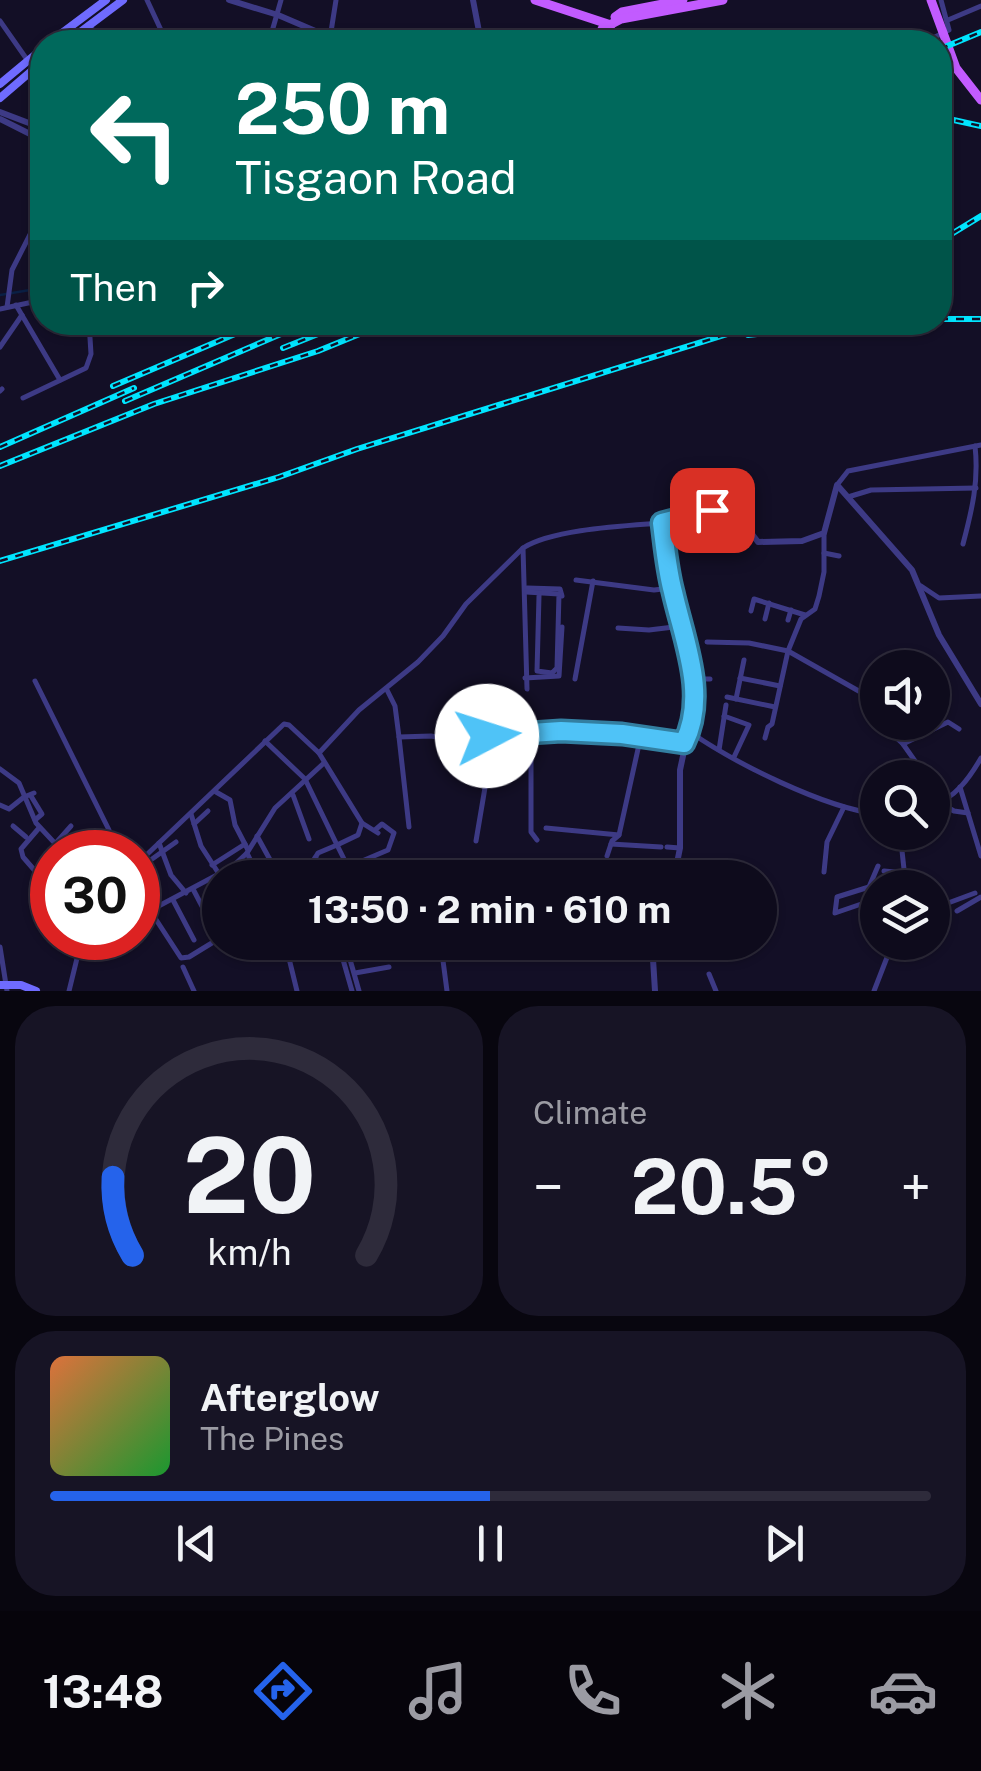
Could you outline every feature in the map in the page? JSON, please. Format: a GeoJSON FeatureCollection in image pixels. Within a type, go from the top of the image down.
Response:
{"type":"FeatureCollection","features":[{"type":"Feature","properties":{"kind":"main road"},"geometry":{"type":"LineString","coordinates":[[66,30],[106,0]]}},
{"type":"Feature","properties":{"kind":"main road"},"geometry":{"type":"LineString","coordinates":[[84,30],[123,0]]}},
{"type":"Feature","properties":{"kind":"main road"},"geometry":{"type":"LineString","coordinates":[[613,22],[682,0]]}},
{"type":"Feature","properties":{"kind":"main road"},"geometry":{"type":"LineString","coordinates":[[539,1],[555,2],[613,22],[724,0]]}},
{"type":"Feature","properties":{"kind":"main road"},"geometry":{"type":"LineString","coordinates":[[930,0],[941,30]]}},
{"type":"Feature","properties":{"kind":"main road"},"geometry":{"type":"LineString","coordinates":[[952,58],[981,100]]}},
{"type":"Feature","properties":{"kind":"main road"},"geometry":{"type":"LineString","coordinates":[[0,84],[28,60]]}},
{"type":"Feature","properties":{"kind":"main road"},"geometry":{"type":"LineString","coordinates":[[0,98],[30,72]]}},
{"type":"Feature","properties":{"kind":"main road"},"geometry":{"type":"LineString","coordinates":[[4,987],[21,985],[36,991]]}},
{"type":"Feature","properties":{"kind":"street"},"geometry":{"type":"LineString","coordinates":[[146,0],[160,30]]}},
{"type":"Feature","properties":{"kind":"street"},"geometry":{"type":"LineString","coordinates":[[228,0],[310,29]]}},
{"type":"Feature","properties":{"kind":"street"},"geometry":{"type":"LineString","coordinates":[[274,30],[280,0]]}},
{"type":"Feature","properties":{"kind":"street"},"geometry":{"type":"LineString","coordinates":[[331,30],[336,0]]}},
{"type":"Feature","properties":{"kind":"street"},"geometry":{"type":"LineString","coordinates":[[473,0],[478,30]]}},
{"type":"Feature","properties":{"kind":"street"},"geometry":{"type":"LineString","coordinates":[[604,30],[613,22],[620,0]]}},
{"type":"Feature","properties":{"kind":"street"},"geometry":{"type":"LineString","coordinates":[[940,0],[948,30]]}},
{"type":"Feature","properties":{"kind":"street"},"geometry":{"type":"LineString","coordinates":[[948,20],[981,6]]}},
{"type":"Feature","properties":{"kind":"street"},"geometry":{"type":"LineString","coordinates":[[0,22],[28,60]]}},
{"type":"Feature","properties":{"kind":"street"},"geometry":{"type":"LineString","coordinates":[[90,26],[93,30]]}},
{"type":"Feature","properties":{"kind":"street"},"geometry":{"type":"LineString","coordinates":[[0,116],[30,125]]}},
{"type":"Feature","properties":{"kind":"street"},"geometry":{"type":"LineString","coordinates":[[0,116],[30,133]]}},
{"type":"Feature","properties":{"kind":"street"},"geometry":{"type":"LineString","coordinates":[[30,236],[8,283],[4,305],[30,302]]}},
{"type":"Feature","properties":{"kind":"street"},"geometry":{"type":"LineString","coordinates":[[16,305],[30,329]]}},
{"type":"Feature","properties":{"kind":"street"},"geometry":{"type":"LineString","coordinates":[[0,347],[22,315]]}},
{"type":"Feature","properties":{"kind":"street"},"geometry":{"type":"LineString","coordinates":[[34,335],[60,380]]}},
{"type":"Feature","properties":{"kind":"street"},"geometry":{"type":"LineString","coordinates":[[24,398],[86,368],[90,360],[89,335]]}},
{"type":"Feature","properties":{"kind":"street"},"geometry":{"type":"LineString","coordinates":[[751,611],[754,600],[805,615],[813,612],[824,572],[824,532],[837,485],[848,471],[978,445],[976,488],[963,544]]}},
{"type":"Feature","properties":{"kind":"street"},"geometry":{"type":"LineString","coordinates":[[837,485],[910,568],[939,635],[977,688],[981,704]]}},
{"type":"Feature","properties":{"kind":"street"},"geometry":{"type":"LineString","coordinates":[[845,498],[871,490],[976,488]]}},
{"type":"Feature","properties":{"kind":"street"},"geometry":{"type":"LineString","coordinates":[[320,753],[358,710],[418,662],[466,604],[534,541],[662,523],[722,508],[736,513],[758,542],[802,540],[824,532]]}},
{"type":"Feature","properties":{"kind":"street"},"geometry":{"type":"LineString","coordinates":[[662,523],[695,700],[679,786],[678,860]]}},
{"type":"Feature","properties":{"kind":"street"},"geometry":{"type":"LineString","coordinates":[[887,544],[896,535]]}},
{"type":"Feature","properties":{"kind":"street"},"geometry":{"type":"LineString","coordinates":[[523,548],[527,689]]}},
{"type":"Feature","properties":{"kind":"street"},"geometry":{"type":"LineString","coordinates":[[824,553],[839,556]]}},
{"type":"Feature","properties":{"kind":"street"},"geometry":{"type":"LineString","coordinates":[[576,580],[654,590],[672,588]]}},
{"type":"Feature","properties":{"kind":"street"},"geometry":{"type":"LineString","coordinates":[[575,680],[592,580]]}},
{"type":"Feature","properties":{"kind":"street"},"geometry":{"type":"LineString","coordinates":[[918,584],[938,598],[981,596]]}},
{"type":"Feature","properties":{"kind":"street"},"geometry":{"type":"LineString","coordinates":[[526,590],[559,594],[557,668],[552,673],[537,671],[538,596]]}},
{"type":"Feature","properties":{"kind":"street"},"geometry":{"type":"LineString","coordinates":[[525,678],[557,678],[560,674],[562,592],[526,590]]}},
{"type":"Feature","properties":{"kind":"street"},"geometry":{"type":"LineString","coordinates":[[764,619],[775,596]]}},
{"type":"Feature","properties":{"kind":"street"},"geometry":{"type":"LineString","coordinates":[[779,617],[782,608]]}},
{"type":"Feature","properties":{"kind":"street"},"geometry":{"type":"LineString","coordinates":[[788,620],[791,610]]}},
{"type":"Feature","properties":{"kind":"street"},"geometry":{"type":"LineString","coordinates":[[765,738],[788,651],[805,615]]}},
{"type":"Feature","properties":{"kind":"street"},"geometry":{"type":"LineString","coordinates":[[618,628],[682,626]]}},
{"type":"Feature","properties":{"kind":"street"},"geometry":{"type":"LineString","coordinates":[[707,642],[749,643],[788,651],[860,692]]}},
{"type":"Feature","properties":{"kind":"street"},"geometry":{"type":"LineString","coordinates":[[736,699],[744,660]]}},
{"type":"Feature","properties":{"kind":"street"},"geometry":{"type":"LineString","coordinates":[[740,678],[780,686]]}},
{"type":"Feature","properties":{"kind":"street"},"geometry":{"type":"LineString","coordinates":[[693,679],[710,679]]}},
{"type":"Feature","properties":{"kind":"street"},"geometry":{"type":"LineString","coordinates":[[35,681],[109,830]]}},
{"type":"Feature","properties":{"kind":"street"},"geometry":{"type":"LineString","coordinates":[[387,689],[395,706],[410,827]]}},
{"type":"Feature","properties":{"kind":"street"},"geometry":{"type":"LineString","coordinates":[[722,748],[727,701],[736,699],[776,707]]}},
{"type":"Feature","properties":{"kind":"street"},"geometry":{"type":"LineString","coordinates":[[724,716],[748,724],[744,741],[735,753]]}},
{"type":"Feature","properties":{"kind":"street"},"geometry":{"type":"LineString","coordinates":[[453,727],[530,720],[531,832],[537,840]]}},
{"type":"Feature","properties":{"kind":"street"},"geometry":{"type":"LineString","coordinates":[[950,722],[959,729]]}},
{"type":"Feature","properties":{"kind":"street"},"geometry":{"type":"LineString","coordinates":[[476,840],[490,758],[486,724]]}},
{"type":"Feature","properties":{"kind":"street"},"geometry":{"type":"LineString","coordinates":[[160,843],[216,792],[264,741],[280,726],[288,725],[320,753],[362,823],[376,832],[382,824],[394,833],[386,853],[350,868],[305,779],[264,741]]}},
{"type":"Feature","properties":{"kind":"street"},"geometry":{"type":"LineString","coordinates":[[399,737],[447,740],[532,732],[622,734],[684,743]]}},
{"type":"Feature","properties":{"kind":"street"},"geometry":{"type":"LineString","coordinates":[[690,732],[844,808],[860,811]]}},
{"type":"Feature","properties":{"kind":"street"},"geometry":{"type":"LineString","coordinates":[[607,856],[610,844],[619,835],[640,739]]}},
{"type":"Feature","properties":{"kind":"street"},"geometry":{"type":"LineString","coordinates":[[900,740],[914,760]]}},
{"type":"Feature","properties":{"kind":"street"},"geometry":{"type":"LineString","coordinates":[[903,744],[911,740]]}},
{"type":"Feature","properties":{"kind":"street"},"geometry":{"type":"LineString","coordinates":[[950,794],[981,758]]}},
{"type":"Feature","properties":{"kind":"street"},"geometry":{"type":"LineString","coordinates":[[238,860],[275,808],[325,762]]}},
{"type":"Feature","properties":{"kind":"street"},"geometry":{"type":"LineString","coordinates":[[0,770],[30,795],[39,828],[22,844],[22,853],[30,864]]}},
{"type":"Feature","properties":{"kind":"street"},"geometry":{"type":"LineString","coordinates":[[960,787],[981,856]]}},
{"type":"Feature","properties":{"kind":"street"},"geometry":{"type":"LineString","coordinates":[[216,792],[230,800],[235,825],[252,860]]}},
{"type":"Feature","properties":{"kind":"street"},"geometry":{"type":"LineString","coordinates":[[0,805],[8,809],[30,795]]}},
{"type":"Feature","properties":{"kind":"street"},"geometry":{"type":"LineString","coordinates":[[289,795],[309,839]]}},
{"type":"Feature","properties":{"kind":"street"},"geometry":{"type":"LineString","coordinates":[[824,872],[828,842],[844,808]]}},
{"type":"Feature","properties":{"kind":"street"},"geometry":{"type":"LineString","coordinates":[[950,809],[968,813]]}},
{"type":"Feature","properties":{"kind":"street"},"geometry":{"type":"LineString","coordinates":[[194,824],[208,811]]}},
{"type":"Feature","properties":{"kind":"street"},"geometry":{"type":"LineString","coordinates":[[190,814],[209,860]]}},
{"type":"Feature","properties":{"kind":"street"},"geometry":{"type":"LineString","coordinates":[[315,858],[318,853],[360,839],[362,823]]}},
{"type":"Feature","properties":{"kind":"street"},"geometry":{"type":"LineString","coordinates":[[13,826],[27,838]]}},
{"type":"Feature","properties":{"kind":"street"},"geometry":{"type":"LineString","coordinates":[[67,830],[71,826]]}},
{"type":"Feature","properties":{"kind":"street"},"geometry":{"type":"LineString","coordinates":[[546,828],[619,835]]}},
{"type":"Feature","properties":{"kind":"street"},"geometry":{"type":"LineString","coordinates":[[258,836],[271,860]]}},
{"type":"Feature","properties":{"kind":"street"},"geometry":{"type":"LineString","coordinates":[[162,852],[176,842]]}},
{"type":"Feature","properties":{"kind":"street"},"geometry":{"type":"LineString","coordinates":[[610,844],[680,848]]}},
{"type":"Feature","properties":{"kind":"street"},"geometry":{"type":"LineString","coordinates":[[160,847],[171,874],[202,911]]}},
{"type":"Feature","properties":{"kind":"street"},"geometry":{"type":"LineString","coordinates":[[224,860],[247,849]]}},
{"type":"Feature","properties":{"kind":"street"},"geometry":{"type":"LineString","coordinates":[[160,905],[202,884]]}},
{"type":"Feature","properties":{"kind":"street"},"geometry":{"type":"LineString","coordinates":[[872,889],[873,900],[835,912],[837,897],[872,889]]}},
{"type":"Feature","properties":{"kind":"street"},"geometry":{"type":"LineString","coordinates":[[950,903],[978,895]]}},
{"type":"Feature","properties":{"kind":"street"},"geometry":{"type":"LineString","coordinates":[[956,911],[978,895]]}},
{"type":"Feature","properties":{"kind":"street"},"geometry":{"type":"LineString","coordinates":[[173,900],[194,940]]}},
{"type":"Feature","properties":{"kind":"street"},"geometry":{"type":"LineString","coordinates":[[160,926],[194,991]]}},
{"type":"Feature","properties":{"kind":"street"},"geometry":{"type":"LineString","coordinates":[[0,947],[4,987]]}},
{"type":"Feature","properties":{"kind":"street"},"geometry":{"type":"LineString","coordinates":[[182,963],[202,947]]}},
{"type":"Feature","properties":{"kind":"street"},"geometry":{"type":"LineString","coordinates":[[69,991],[77,960]]}},
{"type":"Feature","properties":{"kind":"street"},"geometry":{"type":"LineString","coordinates":[[289,960],[296,991]]}},
{"type":"Feature","properties":{"kind":"street"},"geometry":{"type":"LineString","coordinates":[[345,960],[351,974]]}},
{"type":"Feature","properties":{"kind":"street"},"geometry":{"type":"LineString","coordinates":[[348,960],[355,991]]}},
{"type":"Feature","properties":{"kind":"street"},"geometry":{"type":"LineString","coordinates":[[443,960],[447,991]]}},
{"type":"Feature","properties":{"kind":"street"},"geometry":{"type":"LineString","coordinates":[[653,960],[654,991]]}},
{"type":"Feature","properties":{"kind":"street"},"geometry":{"type":"LineString","coordinates":[[874,991],[886,960]]}},
{"type":"Feature","properties":{"kind":"street"},"geometry":{"type":"LineString","coordinates":[[351,974],[389,968]]}},
{"type":"Feature","properties":{"kind":"street"},"geometry":{"type":"LineString","coordinates":[[709,974],[716,991]]}},
{"type":"Feature","properties":{"kind":"waterway"},"geometry":{"type":"LineString","coordinates":[[0,295],[30,290]]}},
{"type":"Feature","properties":{"kind":"railway"},"geometry":{"type":"LineString","coordinates":[[952,44],[981,32]]}},
{"type":"Feature","properties":{"kind":"railway"},"geometry":{"type":"LineString","coordinates":[[952,120],[981,126]]}},
{"type":"Feature","properties":{"kind":"railway"},"geometry":{"type":"LineString","coordinates":[[952,234],[981,216]]}},
{"type":"Feature","properties":{"kind":"railway"},"geometry":{"type":"LineString","coordinates":[[952,319],[981,319]]}},
{"type":"Feature","properties":{"kind":"railway"},"geometry":{"type":"LineString","coordinates":[[113,386],[233,335]]}},
{"type":"Feature","properties":{"kind":"railway"},"geometry":{"type":"LineString","coordinates":[[125,401],[279,335]]}},
{"type":"Feature","properties":{"kind":"railway"},"geometry":{"type":"LineString","coordinates":[[283,348],[316,335]]}},
{"type":"Feature","properties":{"kind":"railway"},"geometry":{"type":"LineString","coordinates":[[0,466],[154,404],[357,335]]}},
{"type":"Feature","properties":{"kind":"railway"},"geometry":{"type":"LineString","coordinates":[[0,561],[724,335]]}},
{"type":"Feature","properties":{"kind":"railway"},"geometry":{"type":"LineString","coordinates":[[0,447],[134,388]]}},
{"type":"Feature","properties":{"kind":"route"},"geometry":{"type":"LineString","coordinates":[[487,736],[561,731],[684,743],[690,732],[695,700],[692,668],[672,588],[662,523],[712,510]]}}]}
